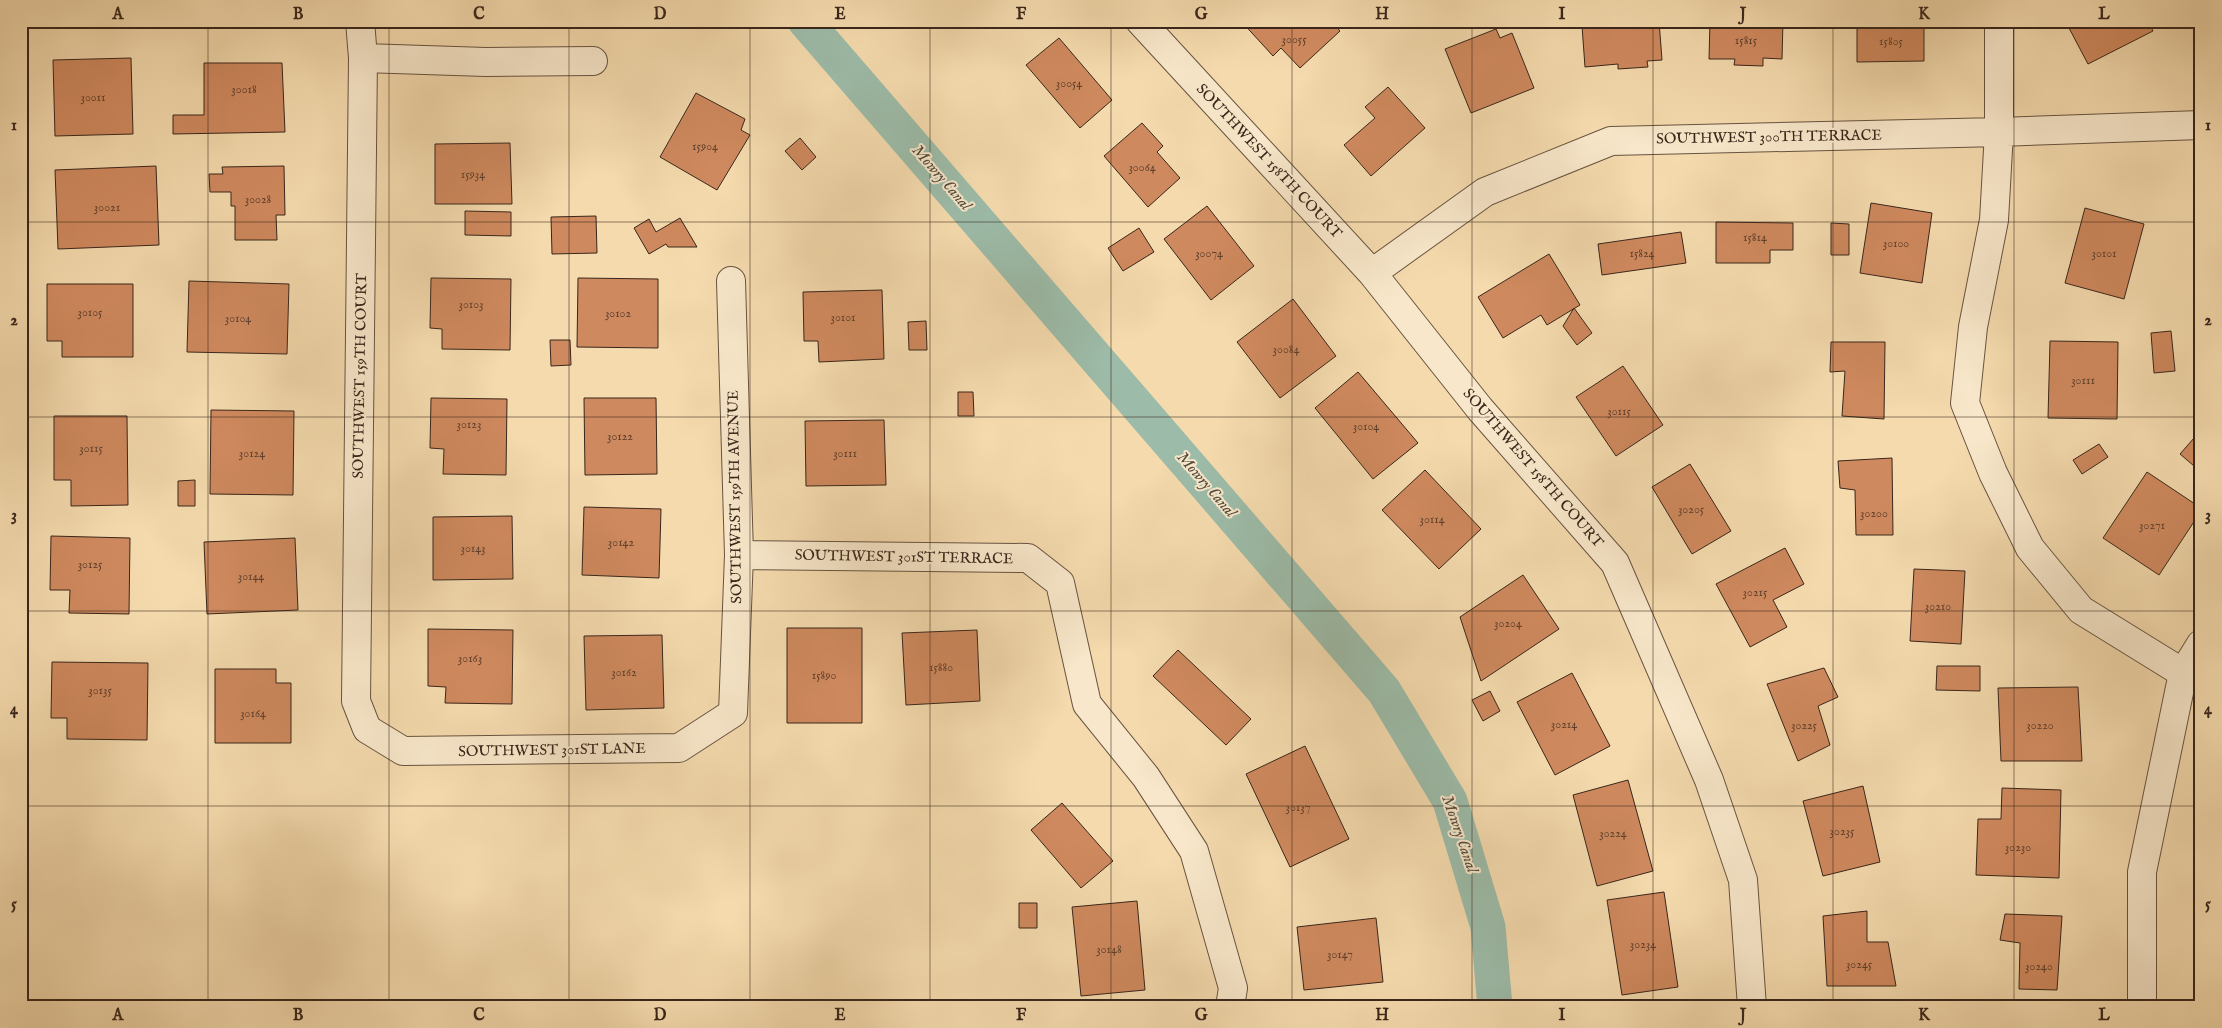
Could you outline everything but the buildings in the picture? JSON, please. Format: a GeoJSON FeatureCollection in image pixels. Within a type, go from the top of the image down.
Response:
{"type":"FeatureCollection","features":[{"type":"Feature","properties":{"kind":"street","name":"SOUTHWEST 159TH COURT"},"geometry":{"type":"LineString","coordinates":[[360,21],[362,58],[356,701],[366,729]]}},
{"type":"Feature","properties":{"kind":"street","name":"SOUTHWEST 158TH COURT"},"geometry":{"type":"LineString","coordinates":[[1140,21],[1372,273],[1480,409],[1616,563],[1709,780],[1743,880],[1752,1007]]}},
{"type":"Feature","properties":{"kind":"street"},"geometry":{"type":"LineString","coordinates":[[1999,21],[1999,132],[1994,220],[1973,327],[1965,403],[1993,473],[2030,548],[2081,610],[2183,673]]}},
{"type":"Feature","properties":{"kind":"street"},"geometry":{"type":"LineString","coordinates":[[362,58],[486,62],[593,61]]}},
{"type":"Feature","properties":{"kind":"street","name":"SOUTHWEST 300TH TERRACE"},"geometry":{"type":"LineString","coordinates":[[1372,273],[1485,192],[1612,141],[1999,132],[2201,125]]}},
{"type":"Feature","properties":{"kind":"street","name":"SOUTHWEST 159TH AVENUE"},"geometry":{"type":"LineString","coordinates":[[731,281],[739,555],[733,713]]}},
{"type":"Feature","properties":{"kind":"street","name":"SOUTHWEST 301ST TERRACE"},"geometry":{"type":"LineString","coordinates":[[739,555],[1028,558],[1060,583],[1088,704],[1146,777],[1194,851],[1233,988],[1230,1007]]}},
{"type":"Feature","properties":{"kind":"street"},"geometry":{"type":"LineString","coordinates":[[2142,1007],[2142,872],[2183,673],[2201,644]]}},
{"type":"Feature","properties":{"kind":"street","name":"SOUTHWEST 301ST LANE"},"geometry":{"type":"LineString","coordinates":[[366,729],[403,751],[678,748],[733,713]]}},
{"type":"Feature","properties":{"kind":"waterway","name":"Mowry Canal"},"geometry":{"type":"LineString","coordinates":[[805,21],[1384,691],[1450,801],[1488,927],[1495,1007]]}}]}
